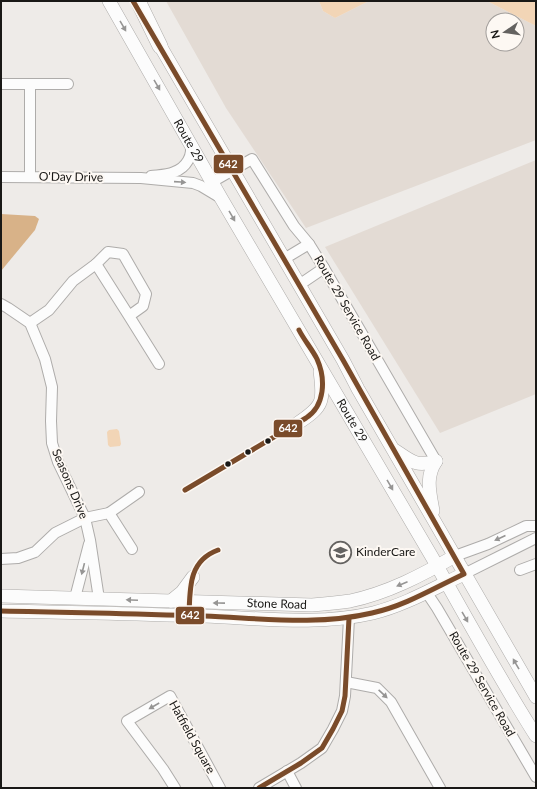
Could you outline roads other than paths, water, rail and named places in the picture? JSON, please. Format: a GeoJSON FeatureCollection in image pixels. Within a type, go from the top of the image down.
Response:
{"type":"FeatureCollection","features":[{"type":"Feature","properties":{"kind":"highway"},"geometry":{"type":"LineString","coordinates":[[138,1],[160,46]]}},
{"type":"Feature","properties":{"kind":"main road","name":"Route 29"},"geometry":{"type":"LineString","coordinates":[[109,1],[221,198],[437,566],[517,707],[536,736]]}},
{"type":"Feature","properties":{"kind":"main road","name":"Route 29"},"geometry":{"type":"LineString","coordinates":[[133,1],[284,259],[536,697]]}},
{"type":"Feature","properties":{"kind":"main road"},"geometry":{"type":"LineString","coordinates":[[298,423],[313,413],[320,403],[322,390],[319,365]]}},
{"type":"Feature","properties":{"kind":"main road"},"geometry":{"type":"LineString","coordinates":[[392,448],[408,460],[417,464],[426,464],[436,461]]}},
{"type":"Feature","properties":{"kind":"main road"},"geometry":{"type":"LineString","coordinates":[[436,461],[431,468],[428,478],[436,523]]}},
{"type":"Feature","properties":{"kind":"main road","name":"Stone Road"},"geometry":{"type":"LineString","coordinates":[[1,596],[312,605],[348,601],[393,588],[455,556]]}},
{"type":"Feature","properties":{"kind":"main road","name":"Stone Road"},"geometry":{"type":"LineString","coordinates":[[1,611],[203,616],[283,620],[349,618],[374,613],[394,606],[427,593],[464,574]]}},
{"type":"Feature","properties":{"kind":"main road"},"geometry":{"type":"LineString","coordinates":[[171,601],[182,592],[193,577]]}},
{"type":"Feature","properties":{"kind":"street"},"geometry":{"type":"LineString","coordinates":[[1,84],[68,84]]}},
{"type":"Feature","properties":{"kind":"street"},"geometry":{"type":"LineString","coordinates":[[30,84],[30,176]]}},
{"type":"Feature","properties":{"kind":"street","name":"O'Day Drive"},"geometry":{"type":"LineString","coordinates":[[141,178],[175,172],[185,166],[191,152],[189,141]]}},
{"type":"Feature","properties":{"kind":"street","name":"Route 29 Service Road"},"geometry":{"type":"LineString","coordinates":[[232,171],[252,159],[294,226],[309,244],[324,268],[436,461]]}},
{"type":"Feature","properties":{"kind":"street"},"geometry":{"type":"LineString","coordinates":[[212,182],[232,171]]}},
{"type":"Feature","properties":{"kind":"street","name":"O'Day Drive"},"geometry":{"type":"LineString","coordinates":[[1,177],[30,176],[141,178],[193,183],[221,198]]}},
{"type":"Feature","properties":{"kind":"street"},"geometry":{"type":"LineString","coordinates":[[284,259],[309,244]]}},
{"type":"Feature","properties":{"kind":"street"},"geometry":{"type":"LineString","coordinates":[[1,304],[30,323],[49,310],[72,281],[96,264],[108,252],[123,254],[146,294],[143,306],[129,316]]}},
{"type":"Feature","properties":{"kind":"street"},"geometry":{"type":"LineString","coordinates":[[96,264],[159,364]]}},
{"type":"Feature","properties":{"kind":"street"},"geometry":{"type":"LineString","coordinates":[[299,285],[324,268]]}},
{"type":"Feature","properties":{"kind":"street","name":"Seasons Drive"},"geometry":{"type":"LineString","coordinates":[[30,323],[45,359],[52,386],[52,443],[58,462],[85,518],[99,599]]}},
{"type":"Feature","properties":{"kind":"street"},"geometry":{"type":"LineString","coordinates":[[1,559],[18,558],[35,552],[55,534],[85,518],[109,513],[139,492]]}},
{"type":"Feature","properties":{"kind":"street"},"geometry":{"type":"LineString","coordinates":[[109,513],[132,549]]}},
{"type":"Feature","properties":{"kind":"street","name":"Stone Road"},"geometry":{"type":"LineString","coordinates":[[455,556],[488,544],[526,526],[536,526]]}},
{"type":"Feature","properties":{"kind":"street","name":"Stone Road"},"geometry":{"type":"LineString","coordinates":[[464,574],[536,538]]}},
{"type":"Feature","properties":{"kind":"street","name":"Seasons Drive"},"geometry":{"type":"LineString","coordinates":[[75,598],[90,540]]}},
{"type":"Feature","properties":{"kind":"street"},"geometry":{"type":"LineString","coordinates":[[520,570],[536,564]]}},
{"type":"Feature","properties":{"kind":"street","name":"Route 29 Service Road"},"geometry":{"type":"LineString","coordinates":[[427,593],[536,776]]}},
{"type":"Feature","properties":{"kind":"street"},"geometry":{"type":"LineString","coordinates":[[259,788],[322,748],[342,711],[346,682],[349,618]]}},
{"type":"Feature","properties":{"kind":"street"},"geometry":{"type":"LineString","coordinates":[[346,682],[377,688],[391,702],[440,788]]}},
{"type":"Feature","properties":{"kind":"street","name":"Hatfield Square"},"geometry":{"type":"LineString","coordinates":[[175,788],[163,769],[127,721],[170,696],[220,788]]}},
{"type":"Feature","properties":{"kind":"street"},"geometry":{"type":"LineString","coordinates":[[287,771],[296,788]]}},
{"type":"Feature","properties":{"kind":"place","name":"KinderCare"},"geometry":{"type":"Point","coordinates":[340,552]}}]}
